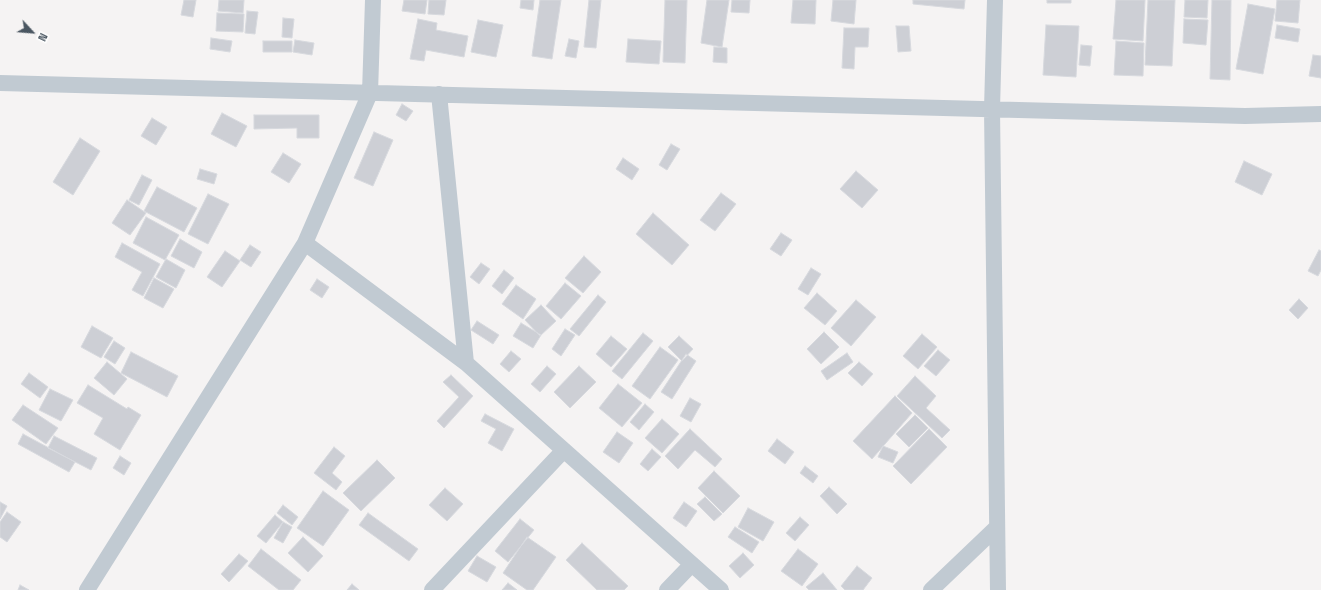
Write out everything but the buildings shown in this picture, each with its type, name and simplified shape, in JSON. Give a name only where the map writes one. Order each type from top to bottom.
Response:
[{"type":"street","points":[[87,590],[305,243],[370,93],[373,0]]},
{"type":"street","points":[[995,0],[992,109],[998,590]]},
{"type":"street","points":[[0,83],[1245,116],[1320,115]]},
{"type":"street","points":[[439,94],[466,363]]},
{"type":"street","points":[[305,243],[466,363],[722,590]]},
{"type":"street","points":[[432,590],[564,450]]},
{"type":"street","points":[[931,590],[997,527]]},
{"type":"street","points":[[667,590],[692,564]]}]
